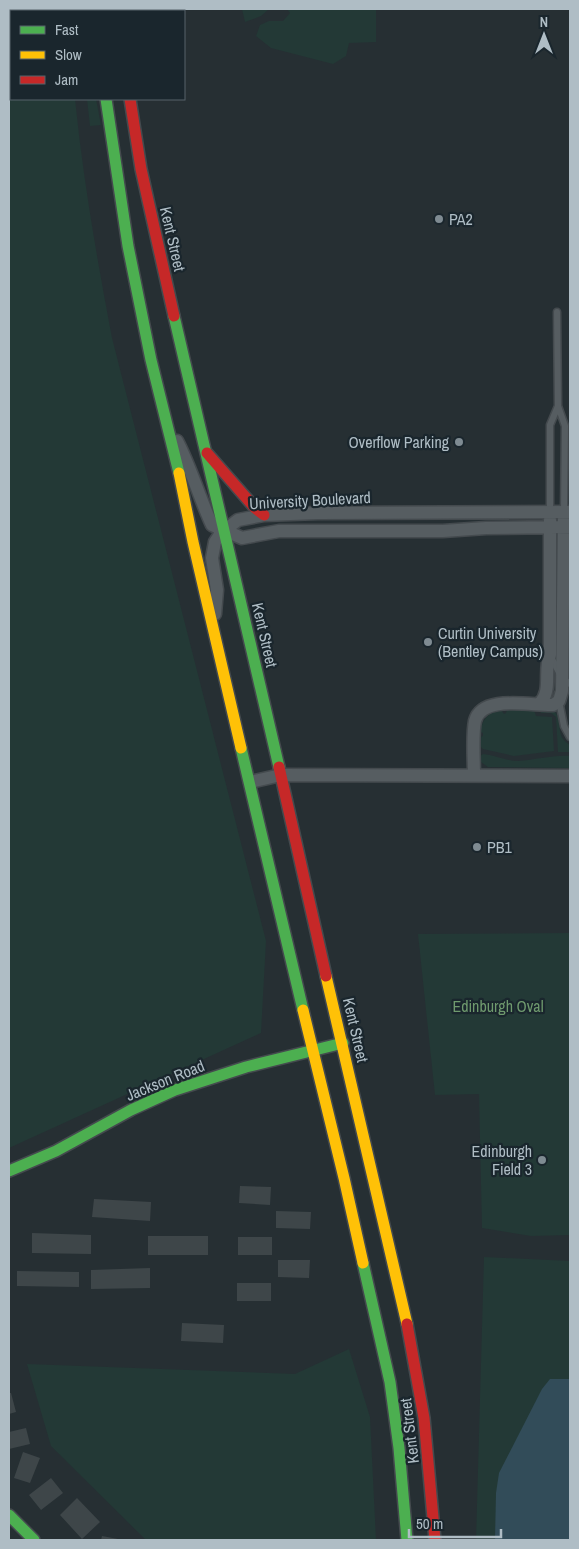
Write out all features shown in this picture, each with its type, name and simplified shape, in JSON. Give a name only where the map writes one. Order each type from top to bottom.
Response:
[{"type":"main road","name":"Kent Street","points":[[106,100],[128,246],[149,351],[344,1178],[355,1233],[373,1302],[390,1382],[399,1448],[407,1540]]},
{"type":"main road","name":"Kent Street","points":[[130,100],[141,169],[153,225],[405,1312],[418,1376],[427,1441],[435,1540]]},
{"type":"main road","points":[[206,452],[255,508],[264,515]]},
{"type":"main road","name":"Jackson Road","points":[[9,1171],[72,1143],[150,1101],[182,1088],[343,1042]]},
{"type":"main road","points":[[9,1515],[34,1540]]},
{"type":"street","name":"Kent Street","points":[[165,419],[188,461],[203,506],[212,525],[224,531],[215,542],[212,558],[217,590],[214,624]]},
{"type":"street","name":"University Boulevard","points":[[224,531],[238,520],[264,515],[328,512],[567,512]]},
{"type":"street","points":[[539,704],[544,700],[546,694],[547,662],[550,655],[550,512]]},
{"type":"street","points":[[474,775],[474,724],[480,712],[486,707],[494,705],[553,705],[559,701],[566,681],[567,512]]},
{"type":"street","name":"University Boulevard","points":[[224,531],[242,538],[279,531],[443,531],[486,528],[567,527]]},
{"type":"street","points":[[250,782],[281,775],[570,776]]},
{"type":"lane","points":[[557,312],[558,406],[565,426],[567,512]]},
{"type":"lane","points":[[550,512],[550,425],[558,406]]},
{"type":"lane","points":[[550,655],[566,681]]},
{"type":"lane","points":[[559,701],[564,726],[570,737]]},
{"type":"green space","points":[[9,9],[73,9],[10,10],[10,100],[75,100],[91,219],[112,338],[266,941],[261,1033],[9,1148]]},
{"type":"green space","points":[[242,9],[269,9],[261,16],[245,22]]},
{"type":"green space","points":[[287,9],[376,9],[376,42],[349,43],[346,56],[333,64],[271,48],[256,36],[260,25],[269,21],[283,21],[290,13]]},
{"type":"green space","points":[[87,100],[96,100],[101,125],[90,126]]},
{"type":"green space","points":[[501,710],[504,714],[507,710],[534,710],[536,716],[552,717],[554,751],[514,756],[483,749],[480,746],[480,737],[483,736],[483,733],[480,732],[482,724],[486,717]]},
{"type":"green space","points":[[541,710],[554,711],[557,715],[560,733],[570,745],[570,752],[558,752],[556,717],[551,713],[541,713]]},
{"type":"green space","points":[[483,754],[518,761],[570,756],[570,768],[488,767],[481,762],[480,756]]},
{"type":"green space","name":"Edinburgh Oval","points":[[570,933],[570,1235],[531,1236],[482,1228],[479,1094],[435,1095],[418,934]]},
{"type":"green space","points":[[484,1257],[570,1261],[570,1540],[476,1540]]},
{"type":"green space","points":[[349,1349],[370,1417],[376,1540],[146,1540],[51,1446],[27,1364],[295,1374]]},
{"type":"water","points":[[550,1379],[570,1379],[570,1540],[495,1540],[496,1493],[499,1473],[542,1389]]},
{"type":"building","points":[[240,1186],[271,1187],[270,1205],[239,1203]]},
{"type":"building","points":[[94,1199],[151,1202],[150,1221],[92,1217]]},
{"type":"building","points":[[276,1211],[311,1212],[310,1229],[276,1228]]},
{"type":"building","points":[[32,1233],[91,1235],[91,1254],[32,1253]]},
{"type":"building","points":[[148,1236],[208,1236],[208,1255],[148,1255]]},
{"type":"building","points":[[238,1237],[272,1237],[272,1255],[238,1255]]},
{"type":"building","points":[[278,1260],[310,1260],[309,1278],[278,1277]]},
{"type":"building","points":[[150,1268],[150,1288],[91,1289],[91,1270]]},
{"type":"building","points":[[17,1271],[79,1272],[79,1287],[17,1286]]},
{"type":"building","points":[[237,1283],[271,1283],[271,1301],[237,1301]]},
{"type":"building","points":[[182,1323],[224,1325],[223,1343],[181,1341]]},
{"type":"building","points":[[9,1393],[11,1393],[16,1412],[9,1414]]},
{"type":"building","points":[[26,1428],[30,1444],[9,1449],[9,1432]]},
{"type":"building","points":[[23,1452],[40,1458],[30,1483],[14,1478]]},
{"type":"building","points":[[51,1478],[63,1493],[41,1510],[29,1495]]},
{"type":"building","points":[[77,1498],[100,1522],[82,1539],[60,1515]]},
{"type":"building","points":[[102,1536],[118,1539],[118,1540],[101,1540]]},
{"type":"traffic: fast","points":[[106,100],[128,246],[151,360],[179,473]]},
{"type":"traffic: fast","points":[[174,316],[279,767]]},
{"type":"traffic: fast","points":[[241,748],[303,1010]]},
{"type":"traffic: fast","points":[[9,1171],[56,1151],[131,1110],[175,1090],[246,1067],[343,1043]]},
{"type":"traffic: fast","points":[[363,1263],[390,1382],[399,1448],[407,1540]]},
{"type":"traffic: fast","points":[[9,1515],[34,1540]]},
{"type":"traffic: slow","points":[[179,473],[193,542],[241,748]]},
{"type":"traffic: slow","points":[[326,976],[407,1324]]},
{"type":"traffic: slow","points":[[303,1010],[363,1263]]},
{"type":"traffic: jam","points":[[130,100],[141,169],[174,316]]},
{"type":"traffic: jam","points":[[207,453],[255,508],[264,515]]},
{"type":"traffic: jam","points":[[279,767],[326,976]]},
{"type":"traffic: jam","points":[[407,1324],[424,1418],[435,1540]]},
{"type":"place","name":"PA2","points":[[439,219]]},
{"type":"place","name":"Overflow Parking","points":[[459,442]]},
{"type":"place","name":"Curtin University (Bentley Campus)","points":[[428,642]]},
{"type":"place","name":"PB1","points":[[477,847]]},
{"type":"place","name":"Edinburgh Field 3","points":[[542,1160]]}]
